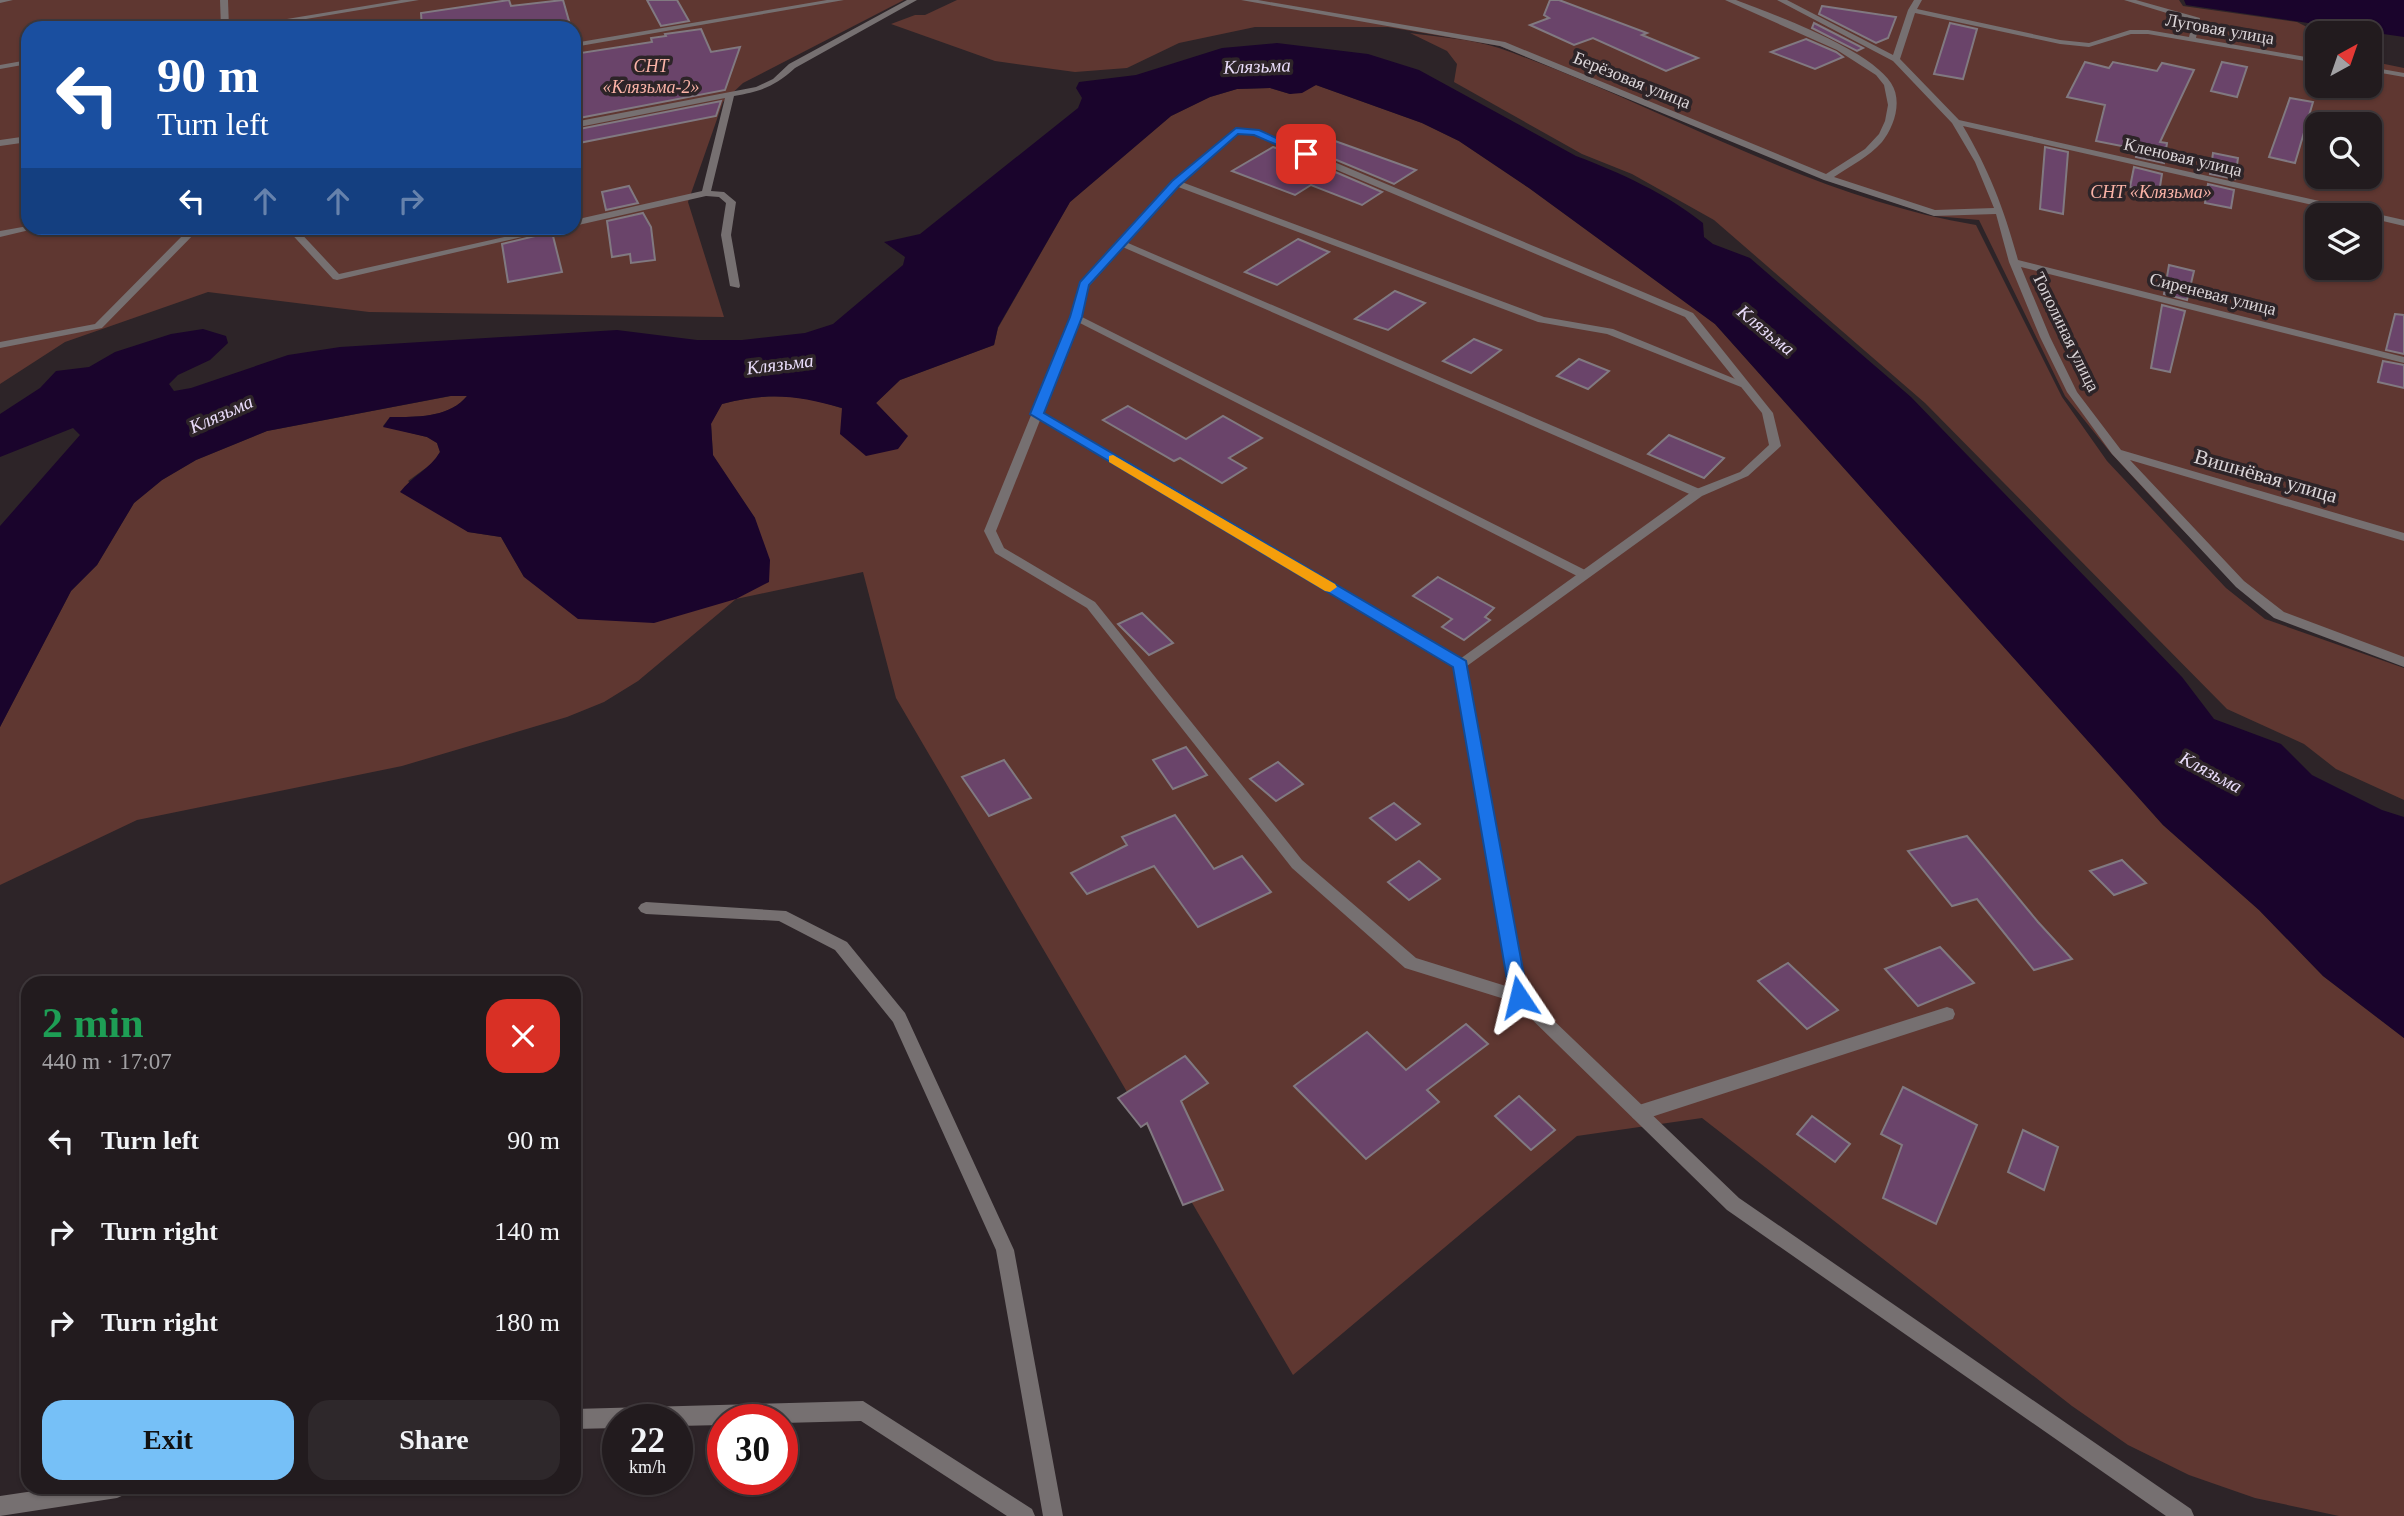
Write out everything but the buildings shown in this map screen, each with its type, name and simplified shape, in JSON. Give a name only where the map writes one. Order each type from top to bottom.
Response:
[{"type":"street","points":[[0,1],[9,0]]},
{"type":"street","points":[[223,0],[224,21]]},
{"type":"street","points":[[282,21],[415,0]]},
{"type":"street","points":[[581,44],[841,0]]},
{"type":"street","points":[[581,124],[758,89],[776,81],[792,66],[913,0]]},
{"type":"street","name":"Берёзовая улица","points":[[1245,0],[1502,44],[1827,178],[1934,213],[2000,211]]},
{"type":"street","points":[[1281,7],[1292,0]]},
{"type":"street","points":[[1728,0],[1791,24],[1866,64],[1888,83],[1892,99],[1890,121],[1879,140],[1827,178]]},
{"type":"street","name":"Тополиная улица","points":[[1781,0],[1896,60],[1956,122],[1979,162],[2000,211],[2014,262],[2045,337],[2072,392],[2116,452],[2240,583],[2279,615],[2404,662]]},
{"type":"street","points":[[1896,60],[1912,10],[1918,0]]},
{"type":"street","points":[[2128,0],[2197,20],[2192,40]]},
{"type":"street","name":"Луговая улица","points":[[1912,10],[2060,42],[2089,45],[2137,31],[2305,59]]},
{"type":"street","points":[[1791,24],[1815,18]]},
{"type":"street","points":[[1830,45],[1855,38]]},
{"type":"street","points":[[0,67],[21,63]]},
{"type":"street","points":[[2382,71],[2404,75]]},
{"type":"street","points":[[706,193],[730,95]]},
{"type":"street","name":"Кленовая улица","points":[[1956,122],[2404,223]]},
{"type":"street","points":[[1460,664],[1698,493],[1744,474],[1775,446],[1767,413],[1689,315],[1255,132],[1236,131],[1176,183],[1084,285],[1076,317],[990,531],[999,550],[1091,605],[1297,864],[1411,963],[1519,997],[1733,1204],[2184,1516]]},
{"type":"street","points":[[0,144],[21,140]]},
{"type":"street","points":[[1176,183],[1542,320],[1609,331],[1745,386]]},
{"type":"street","points":[[581,221],[706,193],[721,194],[731,202],[726,235],[735,286]]},
{"type":"street","points":[[0,234],[21,230]]},
{"type":"street","points":[[0,345],[98,326],[188,235]]},
{"type":"street","points":[[298,235],[337,276],[523,235]]},
{"type":"street","points":[[1121,243],[1698,493]]},
{"type":"street","name":"Сиреневая улица","points":[[2014,262],[2404,360]]},
{"type":"street","points":[[1076,317],[1585,575]]},
{"type":"street","points":[[1037,414],[1460,664],[1519,997]]},
{"type":"street","name":"Вишнёвая улица","points":[[2116,452],[2404,537]]},
{"type":"street","points":[[646,908],[781,915],[841,946],[899,1018],[1005,1250],[1053,1516]]},
{"type":"street","points":[[1639,1113],[1947,1014]]},
{"type":"street","points":[[581,1419],[863,1411],[1025,1516]]},
{"type":"street","points":[[0,1506],[78,1494]]},
{"type":"green space","name":"СНТ «Клязьма-2»","points":[[0,0],[904,0],[743,83],[723,102],[688,202],[724,317],[369,312],[208,292],[65,342],[0,384]]},
{"type":"green space","name":"СНТ «Клязьма»","points":[[957,0],[2179,0],[2183,6],[2297,22],[2305,26],[2305,98],[2382,98],[2382,63],[2404,68],[2404,665],[2281,620],[2235,582],[2170,517],[2110,452],[2065,396],[1979,220],[1935,216],[1826,180],[1500,46],[1388,27],[1255,27],[1179,43],[1127,68],[1075,72],[995,61],[891,24],[915,15],[925,15]]},
{"type":"green space","points":[[1410,33],[1466,40],[1499,48],[1617,95],[1793,171],[1914,212],[1976,225],[2062,397],[2107,461],[2226,588],[2265,619],[2404,668],[2404,800],[2336,769],[2304,744],[2227,709],[1925,403],[1714,220],[1632,174],[1582,154],[1454,82],[1457,64],[1447,51]]},
{"type":"green space","points":[[1316,85],[1422,123],[1459,141],[1529,188],[1715,324],[2163,825],[2259,910],[2323,976],[2404,1038],[2404,1516],[2339,1516],[2255,1498],[2189,1475],[2128,1445],[2072,1406],[1702,1118],[1577,1136],[1293,1375],[896,698],[863,572],[736,599],[638,681],[604,702],[567,717],[402,766],[137,820],[0,885],[0,727],[71,591],[97,565],[134,503],[162,480],[196,460],[267,431],[451,396],[467,396],[451,409],[432,415],[390,417],[383,426],[427,437],[437,443],[440,452],[434,462],[408,481],[468,532],[501,537],[524,577],[755,518],[713,456],[711,423],[722,404],[749,398],[796,397],[839,407],[907,436],[876,403],[900,380],[994,345],[998,328],[1070,202],[1171,116],[1210,97],[1237,89],[1270,88],[1290,94]]},
{"type":"water","points":[[2184,0],[2404,0],[2404,37],[2382,34],[2382,21],[2305,22],[2186,5]]},
{"type":"water","name":"Клязьма","points":[[1277,43],[1368,54],[1419,70],[1576,156],[1642,185],[1689,212],[1703,223],[1704,237],[1713,244],[1750,258],[1911,397],[2182,677],[2214,719],[2281,744],[2312,775],[2382,810],[2404,817],[2404,1038],[2323,976],[2259,910],[2163,825],[1715,324],[1529,188],[1459,141],[1422,123],[1316,85],[1302,93],[1290,94],[1270,88],[1237,89],[1210,97],[1171,116],[1070,202],[998,327],[994,345],[900,380],[876,403],[908,436],[898,449],[866,456],[840,434],[842,408],[782,397],[753,398],[722,404],[711,424],[713,455],[755,518],[770,560],[769,582],[736,599],[654,623],[578,619],[524,577],[501,537],[468,532],[400,492],[440,452],[437,443],[427,437],[383,427],[390,417],[432,415],[451,409],[467,396],[450,396],[267,431],[196,460],[162,480],[134,503],[97,565],[71,591],[0,727],[0,526],[80,435],[73,428],[0,457],[0,414],[40,388],[56,371],[89,367],[115,352],[171,334],[203,329],[226,336],[228,343],[210,360],[178,375],[169,384],[174,391],[191,388],[288,355],[340,347],[617,330],[697,340],[742,340],[805,333],[833,324],[903,265],[905,257],[884,242],[920,234],[1078,108],[1082,98],[1076,88],[1079,82],[1136,75],[1222,48]]},
{"type":"slow traffic","points":[[1113,459],[1330,587]]},
{"type":"route","points":[[1306,154],[1255,132],[1236,131],[1176,183],[1084,285],[1076,317],[1037,414],[1460,664],[1519,997]]}]
